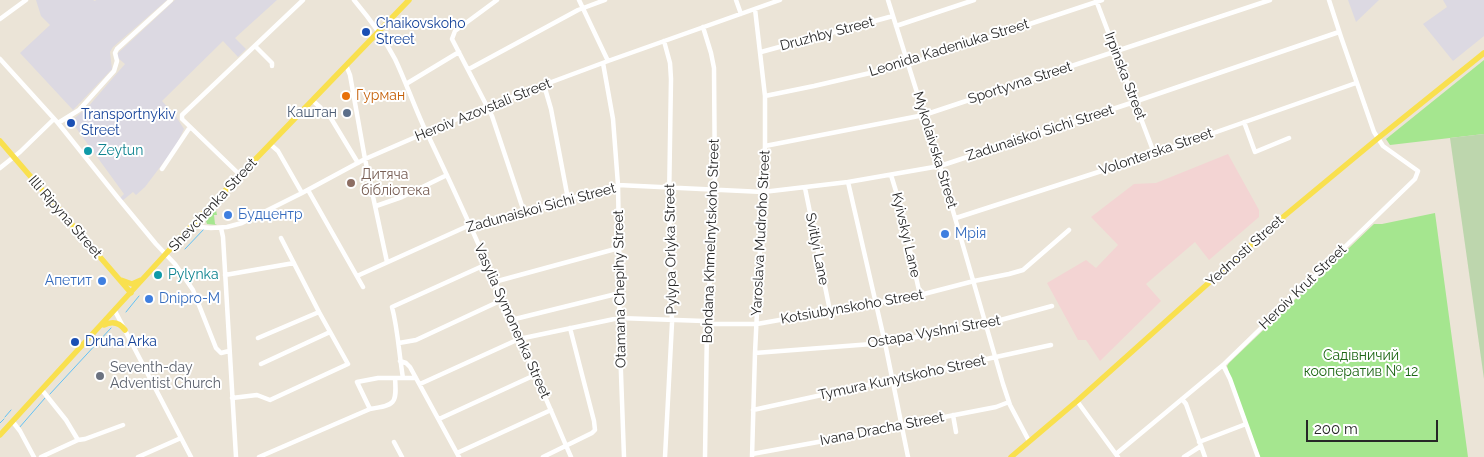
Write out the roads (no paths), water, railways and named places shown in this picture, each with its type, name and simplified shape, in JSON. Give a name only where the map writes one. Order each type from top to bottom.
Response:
[{"type":"main road","name":"Shevchenka Street","points":[[0,435],[100,328],[194,223],[409,0]]},
{"type":"main road","name":"Yednosti Street","points":[[1011,457],[1077,401],[1271,227],[1484,53]]},
{"type":"main road","name":"Illi Ripyna Street","points":[[0,141],[131,294]]},
{"type":"main road","points":[[116,276],[124,282],[132,284],[146,276]]},
{"type":"main road","points":[[100,328],[107,323],[114,322],[121,325],[125,330]]},
{"type":"street","points":[[0,19],[26,0]]},
{"type":"street","points":[[58,123],[79,110],[114,71],[117,49],[171,0]]},
{"type":"street","points":[[240,175],[190,127],[182,118],[182,115],[303,0]]},
{"type":"street","name":"Vasylia Symonenka Street","points":[[354,0],[373,22],[395,59],[571,457]]},
{"type":"street","points":[[497,0],[458,29],[452,38],[492,116],[524,212]]},
{"type":"street","points":[[579,0],[608,61]]},
{"type":"street","points":[[468,69],[583,8],[605,0]]},
{"type":"street","points":[[736,0],[741,14]]},
{"type":"street","name":"Heroiv Azovstali Street","points":[[194,223],[200,227],[221,228],[242,223],[365,159],[487,106],[780,0]]},
{"type":"street","name":"Mykolaivska Street","points":[[888,0],[956,218],[1009,402],[1029,442]]},
{"type":"street","name":"Druzhby Street","points":[[896,26],[974,0]]},
{"type":"street","name":"Sportyvna Street","points":[[765,146],[924,115],[1270,0]]},
{"type":"street","points":[[1329,0],[1356,83],[1377,139]]},
{"type":"street","name":"Irpinska Street","points":[[1098,1],[1154,152]]},
{"type":"street","name":"Leonida Kadeniuka Street","points":[[765,96],[909,64],[1098,1]]},
{"type":"street","name":"Yaroslava Mudroho Street","points":[[752,455],[765,146],[765,96],[755,9]]},
{"type":"street","name":"Druzhby Street","points":[[761,52],[893,16]]},
{"type":"street","name":"Bohdana Khmelnytskoho Street","points":[[703,27],[714,68],[715,191],[708,322],[705,457]]},
{"type":"street","name":"Zadunaiskoi Sichi Street","points":[[357,276],[470,226],[618,185],[763,192],[848,182],[940,166],[1339,32]]},
{"type":"street","name":"Pylypa Orlyka Street","points":[[664,41],[670,63],[671,79],[672,320],[666,457]]},
{"type":"street","points":[[255,46],[272,63],[272,66]]},
{"type":"street","points":[[406,84],[459,52]]},
{"type":"street","points":[[0,59],[58,123],[118,198],[175,264],[192,290],[216,348],[221,353],[229,351]]},
{"type":"street","name":"Otamana Chepihy Street","points":[[603,63],[613,118],[618,185],[619,318],[624,457]]},
{"type":"street","points":[[346,65],[350,75],[365,159],[387,262]]},
{"type":"street","name":"Volonterska Street","points":[[956,218],[1060,185],[1356,83]]},
{"type":"street","points":[[544,85],[551,109],[568,199]]},
{"type":"street","points":[[312,100],[321,108]]},
{"type":"street","points":[[329,115],[358,163]]},
{"type":"street","points":[[0,168],[54,119]]},
{"type":"street","points":[[1244,122],[1255,152],[1289,138]]},
{"type":"street","points":[[162,169],[190,127]]},
{"type":"street","name":"Heroiv Krut Street","points":[[1117,456],[1223,364],[1415,179],[1418,171],[1383,146],[1377,139]]},
{"type":"street","points":[[270,144],[278,151],[302,193]]},
{"type":"street","points":[[376,206],[447,175]]},
{"type":"street","name":"Kyivskyi Lane","points":[[891,175],[899,201],[920,295]]},
{"type":"street","points":[[848,182],[885,343],[908,457]]},
{"type":"street","name":"Svitlyi Lane","points":[[805,188],[830,311]]},
{"type":"street","points":[[308,190],[363,287]]},
{"type":"street","points":[[221,228],[236,457]]},
{"type":"street","name":"Kotsiubynskoho Street","points":[[420,384],[520,338],[619,318],[708,322],[711,324],[757,324],[920,295],[1023,270],[1069,230]]},
{"type":"street","points":[[232,398],[258,395],[270,400],[348,365],[281,238]]},
{"type":"street","points":[[494,282],[619,248]]},
{"type":"street","points":[[225,274],[294,263]]},
{"type":"street","points":[[404,378],[392,306],[487,264]]},
{"type":"street","points":[[511,320],[620,293]]},
{"type":"street","points":[[399,343],[416,340],[502,300]]},
{"type":"street","name":"Ostapa Vyshni Street","points":[[755,353],[885,343],[986,324],[1052,306]]},
{"type":"street","points":[[115,311],[191,457]]},
{"type":"street","points":[[258,338],[319,312]]},
{"type":"street","points":[[543,457],[595,430],[570,328]]},
{"type":"street","points":[[261,364],[330,332]]},
{"type":"street","name":"Tymura Kunytskoho Street","points":[[753,410],[1051,345]]},
{"type":"street","points":[[400,361],[406,363],[420,384],[458,455],[551,410]]},
{"type":"street","points":[[1223,364],[1258,457]]},
{"type":"street","points":[[439,419],[535,375]]},
{"type":"street","points":[[370,408],[357,382],[378,378],[416,378]]},
{"type":"street","points":[[259,457],[370,408],[386,406],[394,401],[396,396],[395,378]]},
{"type":"street","points":[[42,390],[66,420],[78,440]]},
{"type":"street","points":[[1182,399],[1186,404],[1205,457]]},
{"type":"street","points":[[1077,401],[1117,456]]},
{"type":"street","name":"Ivana Dracha Street","points":[[752,455],[895,428],[996,407],[1009,402]]},
{"type":"street","name":"Ivana Dracha Street","points":[[953,415],[956,432]]},
{"type":"street","points":[[12,422],[20,431],[34,457]]},
{"type":"street","points":[[1184,457],[1200,444],[1246,424]]},
{"type":"street","points":[[41,457],[78,440],[123,425]]},
{"type":"street","points":[[138,457],[181,438]]},
{"type":"street","points":[[394,442],[402,457]]},
{"type":"waterway","points":[[185,249],[205,228]]},
{"type":"waterway","points":[[126,312],[139,296]]},
{"type":"waterway","points":[[50,394],[111,328]]},
{"type":"waterway","points":[[19,428],[45,398]]},
{"type":"waterway","points":[[5,417],[11,410]]},
{"type":"waterway","points":[[0,423],[4,419]]},
{"type":"tunnel","points":[[321,108],[329,115]]},
{"type":"place","name":"Chaikovskoho Street","points":[[366,32]]},
{"type":"place","name":"Гурман","points":[[346,96]]},
{"type":"place","name":"Каштан","points":[[347,113]]},
{"type":"place","name":"Transportnykiv Street","points":[[71,123]]},
{"type":"place","name":"Zeytun","points":[[88,151]]},
{"type":"place","name":"Дитяча бібліотека","points":[[351,183]]},
{"type":"place","name":"Будцентр","points":[[228,215]]},
{"type":"place","name":"Мрія","points":[[945,234]]},
{"type":"place","name":"Pylynka","points":[[158,275]]},
{"type":"place","name":"Апетит","points":[[102,281]]},
{"type":"place","name":"Dnipro-M","points":[[149,299]]},
{"type":"place","name":"Druha Arka","points":[[75,342]]},
{"type":"place","name":"Seventh-day Adventist Church","points":[[100,376]]},
{"type":"park label","name":"Садівничий кооператив № 12","points":[[1361,364]]}]
